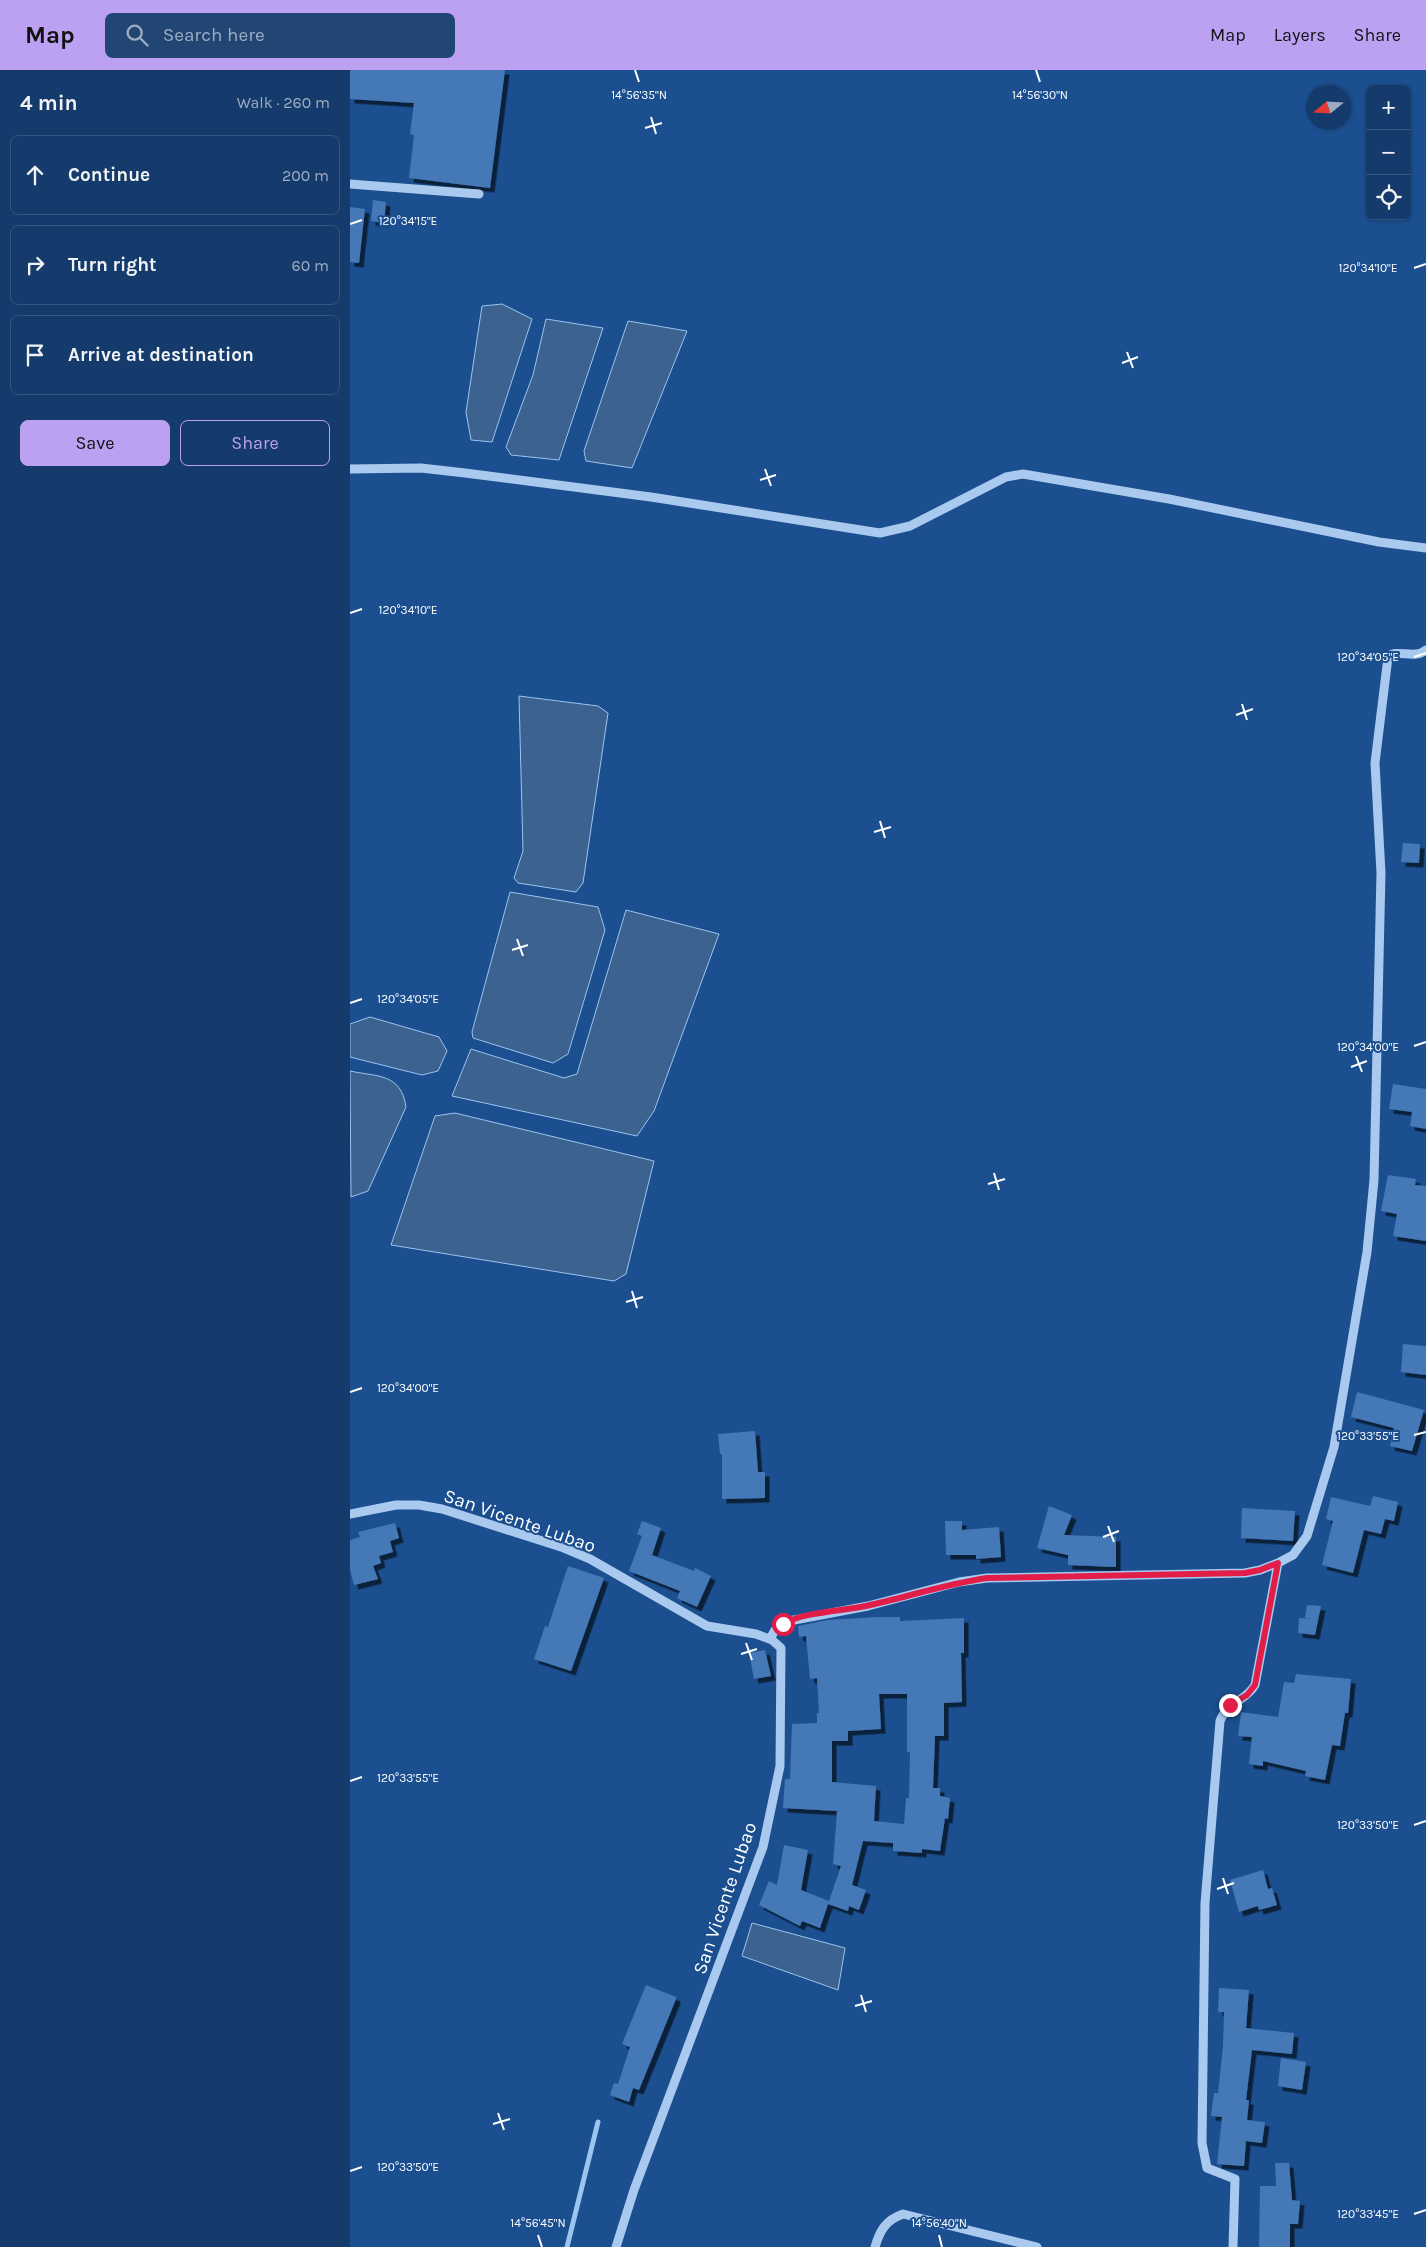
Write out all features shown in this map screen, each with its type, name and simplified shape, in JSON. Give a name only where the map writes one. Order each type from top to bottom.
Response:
[{"type":"street","points":[[350,184],[479,194]]},
{"type":"street","points":[[350,469],[421,468],[465,472],[652,497],[880,533],[910,526],[1006,477],[1023,474],[1169,499],[1379,542],[1426,548]]},
{"type":"street","points":[[770,1639],[775,1630],[789,1621],[868,1606],[958,1582],[987,1578],[1245,1573],[1260,1570],[1293,1555],[1307,1536],[1334,1447],[1367,1252],[1374,1180],[1381,873],[1375,763],[1388,657],[1394,654],[1418,656],[1426,650]]},
{"type":"street","name":"San Vicente Lubao","points":[[350,1514],[396,1505],[419,1505],[442,1509],[564,1548],[590,1559],[707,1626],[749,1633],[778,1643],[782,1655],[780,1766],[763,1847],[634,2190],[616,2247]]},
{"type":"street","points":[[1233,2247],[1236,2179],[1206,2168],[1202,2143],[1205,1903],[1220,1721],[1224,1710],[1247,1695],[1255,1685],[1278,1563]]},
{"type":"street","points":[[875,2247],[879,2231],[891,2218],[903,2214],[1037,2247]]},
{"type":"water","points":[[502,304],[532,319],[492,442],[471,440],[466,412],[482,306]]},
{"type":"water","points":[[546,319],[603,328],[559,460],[511,455],[506,447],[533,375]]},
{"type":"water","points":[[628,321],[687,331],[632,468],[586,461],[584,451]]},
{"type":"water","points":[[519,696],[598,706],[608,713],[583,883],[576,892],[518,883],[514,878],[523,851]]},
{"type":"water","points":[[510,892],[598,907],[605,930],[568,1054],[553,1063],[473,1038],[472,1032]]},
{"type":"water","points":[[626,910],[719,934],[654,1111],[637,1136],[452,1096],[471,1049],[564,1078],[577,1074]]},
{"type":"water","points":[[370,1017],[439,1037],[447,1051],[438,1071],[422,1075],[350,1057],[350,1024]]},
{"type":"water","points":[[350,1071],[379,1076],[393,1082],[399,1088],[406,1107],[368,1191],[351,1197]]},
{"type":"water","points":[[455,1113],[654,1161],[626,1274],[614,1281],[391,1245],[435,1116]]},
{"type":"water","points":[[752,1923],[845,1948],[838,1990],[742,1956]]},
{"type":"building","points":[[350,70],[505,70],[490,188],[409,178],[414,135],[410,134],[414,103],[350,99]]},
{"type":"building","points":[[373,200],[386,202],[384,223],[371,221]]},
{"type":"building","points":[[350,207],[365,209],[359,263],[350,262]]},
{"type":"building","points":[[1403,843],[1420,844],[1419,863],[1401,862]]},
{"type":"building","points":[[1393,1084],[1426,1089],[1426,1129],[1410,1126],[1412,1112],[1389,1109]]},
{"type":"building","points":[[1388,1175],[1416,1179],[1415,1185],[1426,1186],[1426,1241],[1393,1236],[1397,1214],[1381,1211]]},
{"type":"building","points":[[1403,1344],[1426,1346],[1426,1375],[1401,1372]]},
{"type":"building","points":[[1357,1392],[1424,1410],[1412,1451],[1390,1446],[1394,1428],[1351,1417]]},
{"type":"building","points":[[755,1431],[758,1472],[765,1472],[765,1498],[722,1499],[722,1454],[720,1454],[718,1434]]},
{"type":"building","points":[[1373,1496],[1398,1502],[1394,1521],[1385,1519],[1381,1534],[1364,1530],[1353,1573],[1322,1565],[1333,1521],[1326,1519],[1331,1497],[1370,1506]]},
{"type":"building","points":[[1049,1506],[1072,1515],[1064,1535],[1116,1537],[1116,1567],[1068,1565],[1068,1555],[1037,1548]]},
{"type":"building","points":[[1242,1508],[1295,1511],[1293,1541],[1241,1538]]},
{"type":"building","points":[[642,1521],[661,1528],[652,1555],[694,1571],[695,1568],[711,1576],[697,1607],[677,1598],[680,1591],[629,1571],[642,1536],[637,1534]]},
{"type":"building","points":[[945,1521],[962,1521],[962,1530],[999,1527],[1001,1557],[976,1559],[976,1555],[946,1555]]},
{"type":"building","points":[[395,1523],[399,1538],[390,1541],[393,1552],[379,1556],[381,1563],[373,1566],[378,1579],[354,1585],[350,1570],[350,1540],[360,1537],[358,1532]]},
{"type":"building","points":[[568,1566],[604,1578],[571,1671],[534,1659],[545,1626],[548,1627]]},
{"type":"building","points":[[1307,1605],[1321,1606],[1315,1635],[1298,1633],[1299,1618],[1315,1619],[1305,1618]]},
{"type":"building","points":[[877,1617],[900,1617],[900,1621],[964,1618],[964,1653],[961,1653],[962,1702],[944,1703],[944,1736],[935,1736],[933,1788],[940,1788],[940,1796],[950,1798],[948,1819],[945,1818],[940,1851],[922,1849],[922,1853],[893,1851],[893,1843],[863,1841],[852,1885],[866,1890],[859,1910],[849,1906],[848,1911],[828,1904],[820,1928],[802,1921],[800,1926],[759,1905],[769,1881],[777,1885],[784,1845],[808,1850],[801,1890],[829,1901],[841,1866],[833,1864],[837,1811],[783,1808],[785,1779],[790,1779],[792,1724],[817,1723],[817,1713],[819,1713],[817,1678],[810,1679],[806,1636],[799,1637],[798,1626],[828,1620]],"holes":[[[879,1694],[907,1694],[907,1752],[910,1752],[909,1798],[906,1798],[904,1824],[874,1821],[876,1786],[832,1782],[832,1741],[848,1741],[848,1731],[881,1729]]]},
{"type":"building","points":[[765,1650],[771,1676],[754,1679],[749,1653]]},
{"type":"building","points":[[1296,1674],[1351,1679],[1348,1713],[1345,1713],[1340,1746],[1332,1745],[1325,1780],[1305,1776],[1306,1771],[1263,1761],[1263,1766],[1249,1764],[1252,1737],[1238,1736],[1241,1712],[1278,1717],[1284,1682],[1294,1683]]},
{"type":"building","points":[[1263,1870],[1268,1889],[1272,1888],[1277,1905],[1259,1910],[1258,1906],[1239,1912],[1230,1880]]},
{"type":"building","points":[[646,1985],[676,1997],[676,1999],[639,2090],[633,2088],[629,2102],[610,2095],[614,2083],[618,2084],[630,2047],[622,2044]]},
{"type":"building","points":[[1219,1988],[1249,1990],[1246,2028],[1294,2033],[1292,2054],[1252,2050],[1246,2100],[1249,2100],[1247,2120],[1265,2122],[1262,2143],[1246,2141],[1244,2166],[1217,2164],[1222,2117],[1211,2116],[1214,2093],[1218,2093],[1223,2046],[1224,2012],[1218,2012]]},
{"type":"building","points":[[1281,2058],[1306,2062],[1302,2090],[1278,2086]]},
{"type":"building","points":[[1275,2163],[1289,2163],[1292,2200],[1300,2201],[1298,2224],[1290,2224],[1290,2247],[1259,2247],[1260,2186],[1276,2186]]},
{"type":"waterway","points":[[567,2247],[598,2122]]},
{"type":"route","points":[[783,1624],[796,1619],[868,1606],[958,1582],[987,1578],[1245,1573],[1278,1563],[1255,1685],[1252,1691],[1230,1705]]}]
